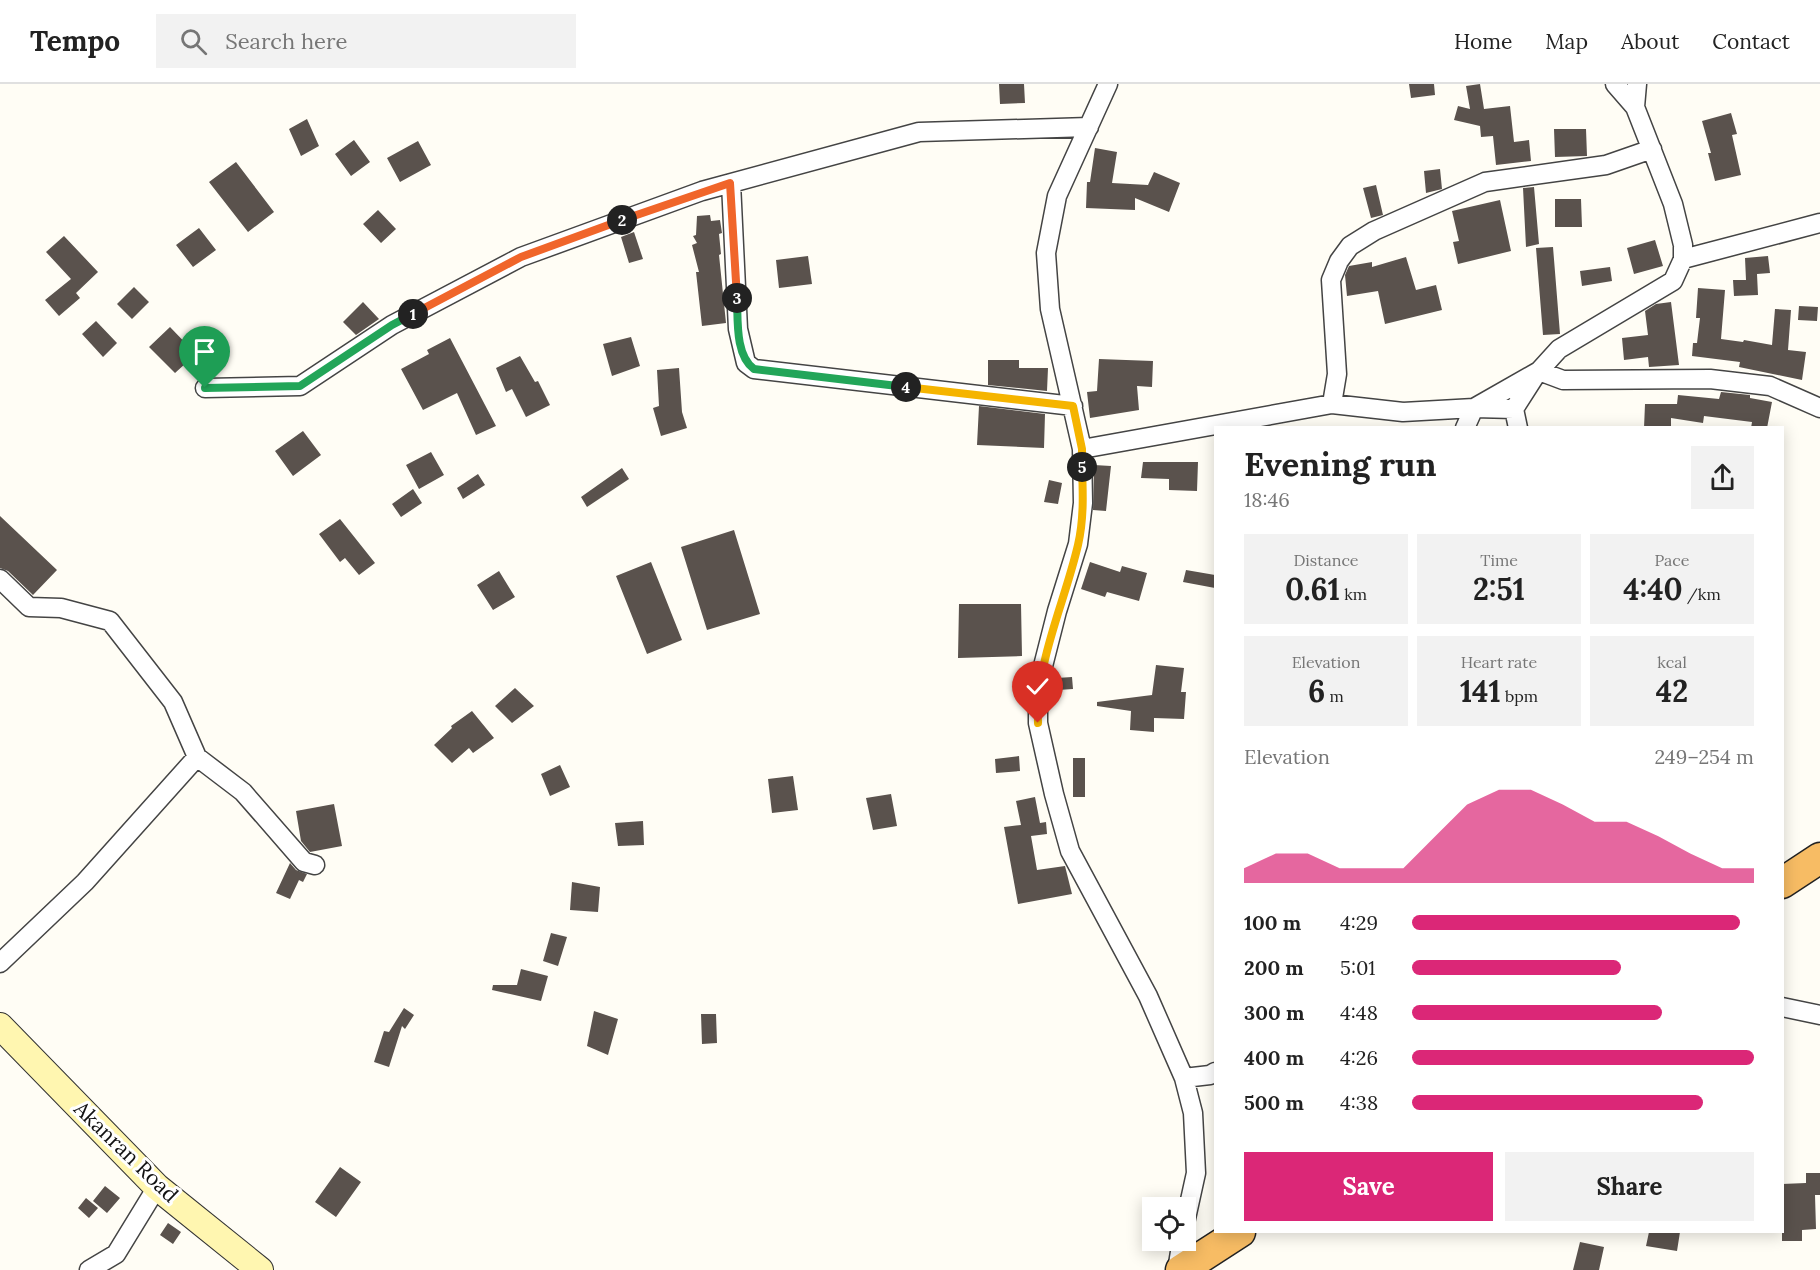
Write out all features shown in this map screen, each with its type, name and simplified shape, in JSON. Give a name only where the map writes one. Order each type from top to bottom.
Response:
[{"type":"highway","points":[[1784,882],[1820,858]]},
{"type":"highway","points":[[1179,1270],[1238,1233]]},
{"type":"main road","name":"Akanran Road","points":[[0,1026],[157,1187],[260,1270]]},
{"type":"street","points":[[1108,84],[1057,196],[1046,254],[1050,309],[1082,449],[1083,503],[1078,544],[1057,611],[1041,674],[1038,723],[1070,851],[1148,996],[1184,1078],[1192,1113],[1196,1173],[1191,1197]]},
{"type":"street","points":[[1082,449],[1332,404],[1403,412],[1474,408],[1516,418],[1539,371],[1559,349],[1672,281],[1683,259],[1683,245],[1673,204],[1652,149],[1635,107],[1615,84]]},
{"type":"street","points":[[1635,107],[1637,84]]},
{"type":"street","points":[[205,388],[300,386],[392,325],[521,257],[702,191],[919,132],[1089,127]]},
{"type":"street","points":[[1332,404],[1337,374],[1331,280],[1339,261],[1350,246],[1374,231],[1485,182],[1606,165],[1652,149]]},
{"type":"street","points":[[730,183],[738,329],[746,363],[754,369],[1073,406]]},
{"type":"street","points":[[1683,259],[1820,223]]},
{"type":"street","points":[[1539,371],[1563,381],[1710,379],[1770,386],[1820,408]]},
{"type":"street","points":[[1466,426],[1474,408],[1539,371]]},
{"type":"street","points":[[0,579],[29,607],[61,608],[110,621],[173,702],[197,757],[243,792],[304,862],[315,865]]},
{"type":"street","points":[[0,963],[85,882],[197,757]]},
{"type":"street","points":[[1784,1007],[1820,1015]]},
{"type":"street","points":[[1184,1078],[1214,1073]]},
{"type":"street","points":[[89,1270],[116,1254],[157,1187]]},
{"type":"street","points":[[1179,1270],[1181,1251]]},
{"type":"building","points":[[999,84],[1024,84],[1025,103],[1000,104]]},
{"type":"building","points":[[1409,84],[1434,84],[1435,95],[1411,98]]},
{"type":"building","points":[[1480,84],[1484,109],[1510,106],[1514,142],[1529,140],[1531,161],[1496,165],[1493,136],[1481,137],[1480,126],[1454,120],[1458,106],[1470,109],[1466,86]]},
{"type":"building","points":[[1731,113],[1737,134],[1732,135],[1741,175],[1715,181],[1708,153],[1711,153],[1702,121]]},
{"type":"building","points":[[307,119],[319,146],[301,156],[289,129]]},
{"type":"building","points":[[1554,129],[1586,129],[1587,156],[1555,157]]},
{"type":"building","points":[[354,140],[370,162],[351,176],[335,154]]},
{"type":"building","points":[[418,141],[431,165],[400,182],[387,158]]},
{"type":"building","points":[[1095,148],[1117,152],[1112,183],[1148,185],[1154,172],[1180,183],[1169,212],[1135,198],[1135,210],[1086,208],[1087,182],[1090,182]]},
{"type":"building","points":[[236,162],[274,212],[248,232],[209,182]]},
{"type":"building","points":[[1440,169],[1442,189],[1426,193],[1424,171]]},
{"type":"building","points":[[1376,185],[1383,215],[1371,218],[1363,188]]},
{"type":"building","points":[[1534,187],[1539,244],[1526,247],[1523,188]]},
{"type":"building","points":[[1555,199],[1581,199],[1582,227],[1555,227]]},
{"type":"building","points":[[1500,200],[1511,251],[1458,264],[1453,242],[1459,241],[1452,211]]},
{"type":"building","points":[[378,210],[396,229],[381,243],[363,224]]},
{"type":"building","points":[[710,215],[711,221],[720,220],[722,233],[719,234],[721,254],[719,255],[726,323],[702,326],[696,272],[699,272],[692,245],[697,243],[693,236],[696,235],[697,216]]},
{"type":"building","points":[[199,228],[216,250],[193,267],[176,245]]},
{"type":"building","points":[[634,232],[643,259],[629,263],[621,237]]},
{"type":"building","points":[[64,236],[98,272],[76,293],[80,298],[59,316],[45,300],[71,279],[46,252]]},
{"type":"building","points":[[1655,240],[1663,266],[1634,274],[1627,248]]},
{"type":"building","points":[[1553,247],[1560,334],[1543,335],[1536,248]]},
{"type":"building","points":[[808,256],[812,284],[779,288],[776,260]]},
{"type":"building","points":[[1768,256],[1770,273],[1757,274],[1758,295],[1734,296],[1733,280],[1746,280],[1745,258]]},
{"type":"building","points":[[1406,257],[1416,290],[1436,285],[1442,310],[1385,324],[1378,291],[1347,296],[1345,275],[1349,266],[1372,262],[1372,267]]},
{"type":"building","points":[[1610,267],[1612,281],[1582,286],[1580,271]]},
{"type":"building","points":[[134,287],[149,302],[132,319],[117,304]]},
{"type":"building","points":[[1698,288],[1725,290],[1721,339],[1772,345],[1775,309],[1791,310],[1788,350],[1806,352],[1802,380],[1739,367],[1740,362],[1692,356],[1693,343],[1697,343],[1700,318],[1696,318]]},
{"type":"building","points":[[363,302],[379,319],[356,335],[343,322]]},
{"type":"building","points":[[1671,302],[1679,365],[1649,367],[1648,357],[1624,360],[1622,338],[1648,335],[1645,311],[1656,304]]},
{"type":"building","points":[[1799,306],[1818,307],[1817,321],[1798,320]]},
{"type":"building","points":[[96,321],[117,343],[103,357],[82,334]]},
{"type":"building","points":[[170,327],[196,354],[175,373],[149,347]]},
{"type":"building","points":[[631,337],[640,366],[612,376],[603,344]]},
{"type":"building","points":[[450,338],[496,426],[476,435],[457,393],[423,410],[401,369],[429,354],[427,350]]},
{"type":"building","points":[[520,356],[535,382],[538,381],[550,405],[526,417],[512,389],[506,392],[496,368]]},
{"type":"building","points":[[1099,359],[1153,361],[1152,387],[1137,386],[1139,410],[1090,418],[1087,392],[1097,391]]},
{"type":"building","points":[[988,360],[1019,360],[1019,368],[1048,368],[1047,391],[988,385]]},
{"type":"building","points":[[679,368],[682,412],[687,428],[661,436],[653,408],[659,406],[657,370]]},
{"type":"building","points":[[1721,392],[1750,395],[1750,398],[1772,402],[1767,426],[1751,426],[1752,422],[1704,416],[1703,423],[1671,418],[1671,426],[1644,426],[1645,404],[1677,404],[1678,395],[1719,399]]},
{"type":"building","points":[[979,406],[1045,414],[1044,448],[977,445]]},
{"type":"building","points":[[303,431],[321,455],[293,476],[275,451]]},
{"type":"building","points":[[431,452],[444,475],[419,489],[406,465]]},
{"type":"building","points":[[1143,462],[1198,462],[1197,491],[1169,490],[1169,479],[1141,478]]},
{"type":"building","points":[[1094,465],[1111,466],[1106,511],[1093,510]]},
{"type":"building","points":[[622,468],[629,479],[587,507],[581,497]]},
{"type":"building","points":[[478,474],[485,485],[463,499],[457,488]]},
{"type":"building","points":[[1049,480],[1062,483],[1058,504],[1044,502]]},
{"type":"building","points":[[413,489],[422,503],[401,517],[392,504]]},
{"type":"building","points":[[0,516],[57,570],[33,595],[8,571],[0,568]]},
{"type":"building","points":[[340,519],[375,563],[359,575],[345,558],[340,562],[319,534]]},
{"type":"building","points":[[734,530],[760,614],[707,630],[681,547]]},
{"type":"building","points":[[651,562],[682,640],[647,654],[616,576]]},
{"type":"building","points":[[1090,562],[1120,572],[1122,566],[1147,573],[1139,601],[1107,592],[1105,597],[1081,589]]},
{"type":"building","points":[[1186,570],[1214,575],[1214,588],[1183,582]]},
{"type":"building","points":[[499,571],[515,597],[493,610],[477,585]]},
{"type":"building","points":[[959,604],[1021,604],[1022,656],[958,658]]},
{"type":"building","points":[[1156,665],[1184,668],[1181,692],[1186,692],[1184,719],[1154,718],[1154,732],[1130,730],[1131,711],[1097,706],[1097,702],[1152,695]]},
{"type":"building","points":[[1072,677],[1073,689],[1058,690],[1057,678]]},
{"type":"building","points":[[515,688],[534,706],[512,723],[495,706]]},
{"type":"building","points":[[472,711],[494,738],[473,753],[469,748],[452,763],[434,745],[452,728],[451,726]]},
{"type":"building","points":[[1019,756],[1020,771],[996,773],[995,759]]},
{"type":"building","points":[[1073,758],[1085,758],[1085,797],[1073,797]]},
{"type":"building","points":[[560,765],[570,787],[550,796],[541,774]]},
{"type":"building","points":[[793,776],[798,810],[772,813],[768,779]]},
{"type":"building","points":[[891,794],[897,826],[873,830],[866,798]]},
{"type":"building","points":[[1035,797],[1040,823],[1046,822],[1047,834],[1031,836],[1037,870],[1065,866],[1072,894],[1018,904],[1004,827],[1021,825],[1016,801]]},
{"type":"building","points":[[334,804],[342,846],[310,852],[301,841],[296,811]]},
{"type":"building","points":[[643,821],[644,845],[618,846],[615,823]]},
{"type":"building","points":[[290,863],[296,870],[307,874],[303,882],[299,880],[290,899],[276,893]]},
{"type":"building","points":[[572,882],[600,887],[598,912],[570,910]]},
{"type":"building","points":[[551,933],[567,937],[558,966],[543,961]]},
{"type":"building","points":[[521,969],[548,976],[541,1001],[492,990],[493,985],[517,985]]},
{"type":"building","points":[[404,1008],[414,1015],[405,1029],[402,1026],[389,1067],[374,1062],[384,1031],[389,1032]]},
{"type":"building","points":[[594,1011],[618,1019],[608,1055],[587,1046]]},
{"type":"building","points":[[701,1014],[716,1014],[717,1043],[702,1044]]},
{"type":"building","points":[[340,1167],[361,1182],[336,1217],[315,1202]]},
{"type":"building","points":[[1806,1173],[1820,1173],[1820,1195],[1815,1195],[1816,1229],[1802,1230],[1802,1241],[1782,1241],[1784,1184],[1806,1183]]},
{"type":"building","points":[[105,1186],[120,1198],[107,1213],[93,1201]]},
{"type":"building","points":[[86,1198],[98,1208],[89,1218],[78,1208]]},
{"type":"building","points":[[168,1223],[181,1232],[173,1244],[160,1235]]},
{"type":"building","points":[[1649,1233],[1680,1233],[1677,1251],[1646,1246]]},
{"type":"building","points":[[1580,1242],[1604,1247],[1599,1270],[1573,1270]]},
{"type":"route","points":[[205,388],[300,386],[392,325],[521,257],[702,191],[730,183],[738,329],[746,363],[754,369],[1073,406],[1082,449],[1083,503],[1078,544],[1057,611],[1041,674],[1038,723]]}]
